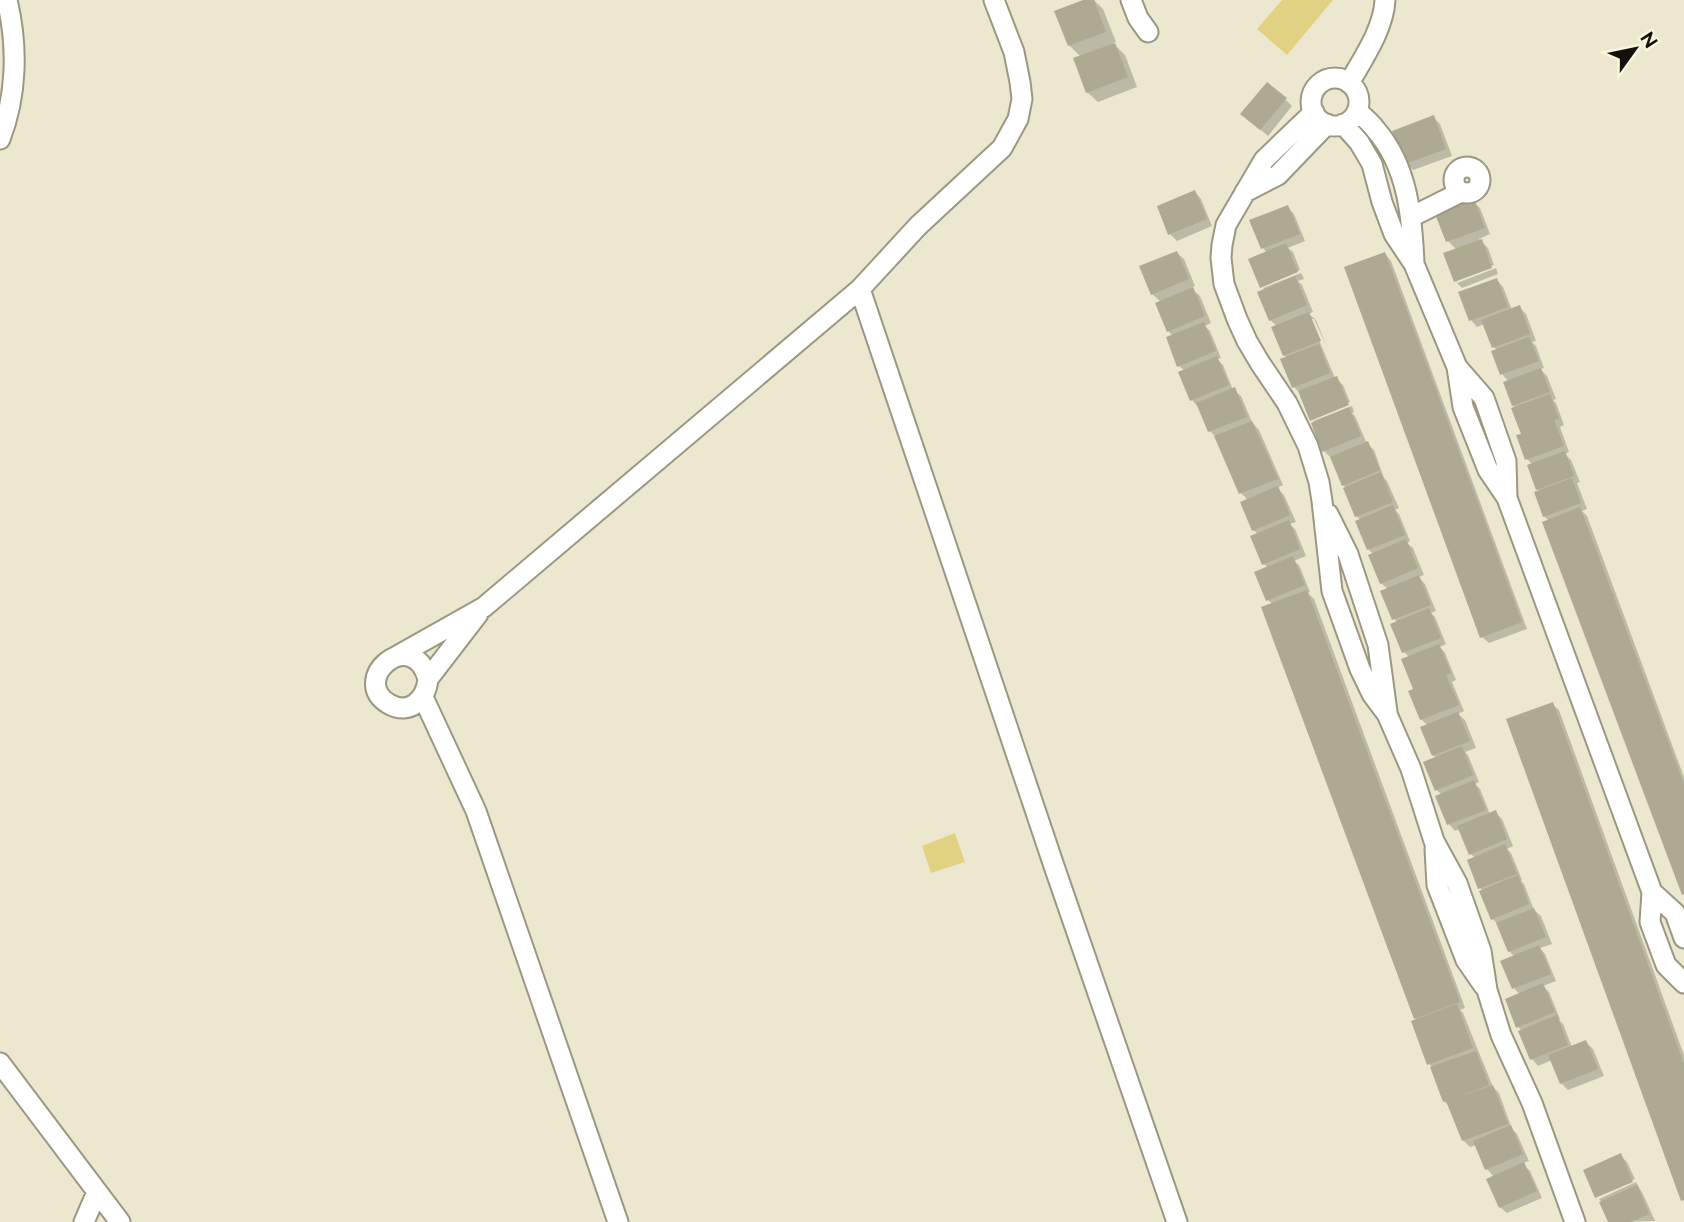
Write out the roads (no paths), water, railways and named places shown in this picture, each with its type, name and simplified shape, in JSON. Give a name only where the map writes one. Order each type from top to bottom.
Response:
[{"type":"street","points":[[0,139],[10,102],[15,65],[7,0]]},
{"type":"street","points":[[484,607],[425,688],[418,702],[411,706],[396,707],[388,704],[378,692],[377,677],[379,670],[390,659],[484,607],[860,289],[918,226],[1002,148],[1018,119],[1022,99],[1014,52],[994,0]]},
{"type":"street","points":[[1131,0],[1138,18],[1149,32]]},
{"type":"street","points":[[1349,83],[1376,35],[1385,0]]},
{"type":"street","points":[[1414,264],[1412,217],[1403,182],[1391,153],[1376,130],[1335,118],[1311,104],[1315,89],[1327,79],[1342,79],[1349,83],[1358,95],[1335,118],[1278,175],[1244,193],[1223,235],[1221,258],[1224,284],[1247,341],[1298,424],[1314,464],[1322,501],[1332,591],[1360,669],[1372,694],[1387,714],[1411,769],[1434,841],[1437,885],[1466,960],[1487,990],[1501,1035],[1532,1103],[1575,1222]]},
{"type":"street","points":[[1335,118],[1366,153],[1376,175],[1382,202],[1394,234],[1414,264],[1457,368],[1463,407],[1488,470],[1507,498],[1652,892],[1650,922],[1666,965],[1684,983]]},
{"type":"street","points":[[1412,217],[1461,192]]},
{"type":"street","points":[[860,289],[1177,1222]]},
{"type":"street","points":[[1322,501],[1348,554],[1378,645],[1387,714]]},
{"type":"street","points":[[397,656],[412,658],[420,663],[425,671],[425,688],[476,811],[618,1222]]},
{"type":"street","points":[[1652,892],[1675,913],[1684,938]]},
{"type":"street","points":[[0,1063],[120,1222]]},
{"type":"street","points":[[84,1222],[97,1192]]}]
